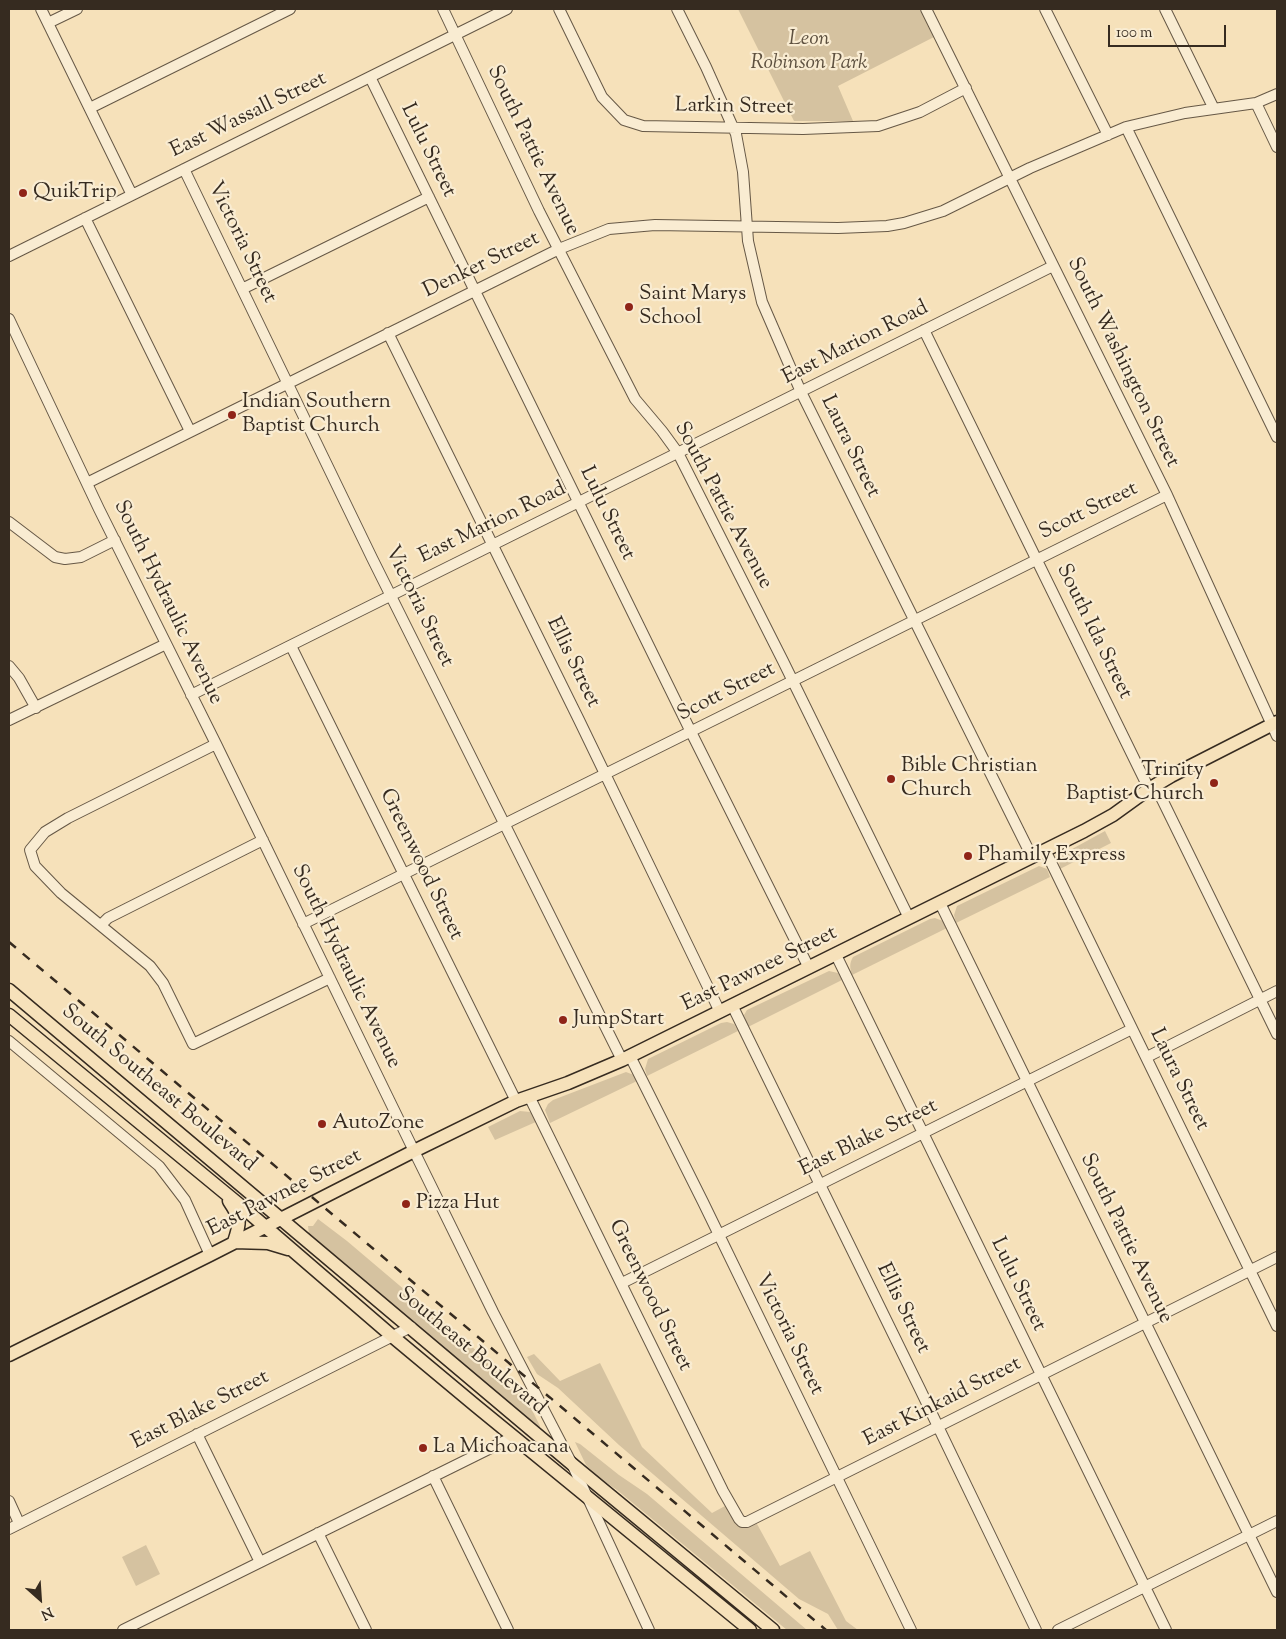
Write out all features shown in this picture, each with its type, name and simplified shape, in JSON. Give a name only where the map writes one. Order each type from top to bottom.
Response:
[{"type":"main road","name":"East Pawnee Street","points":[[9,1355],[516,1101],[568,1083],[626,1058],[836,955],[1084,831],[1171,776],[1275,728]]},
{"type":"main road","name":"South Southeast Boulevard","points":[[9,990],[282,1219]]},
{"type":"main road","name":"South Southeast Boulevard","points":[[9,1015],[266,1227]]},
{"type":"main road","points":[[222,1190],[237,1213],[240,1222],[234,1242],[268,1243],[293,1250]]},
{"type":"main road","name":"Southeast Boulevard","points":[[282,1219],[572,1464],[773,1630]]},
{"type":"main road","name":"Southeast Boulevard","points":[[266,1227],[513,1437],[750,1630]]},
{"type":"street","points":[[42,9],[132,195]]},
{"type":"street","points":[[48,23],[77,9]]},
{"type":"street","points":[[90,108],[290,9]]},
{"type":"street","name":"South Pattie Avenue","points":[[443,9],[559,249],[635,400],[662,431],[678,454],[793,681],[908,918]]},
{"type":"street","name":"East Wassall Street","points":[[9,256],[507,9]]},
{"type":"street","name":"Larkin Street","points":[[560,9],[602,97],[624,120],[643,126],[812,128],[878,126],[920,112],[966,88]]},
{"type":"street","name":"Laura Street","points":[[677,9],[734,127],[744,172],[748,241],[762,302],[801,392],[1032,857]]},
{"type":"street","name":"South Washington Street","points":[[926,9],[1166,495],[1275,728]]},
{"type":"street","points":[[1045,9],[1108,135]]},
{"type":"street","points":[[1165,9],[1214,109]]},
{"type":"street","name":"Lulu Street","points":[[370,77],[691,732],[809,968]]},
{"type":"street","points":[[1009,178],[1126,127],[1185,113],[1256,103],[1277,94]]},
{"type":"street","points":[[1256,103],[1277,147]]},
{"type":"street","points":[[1126,127],[1277,437]]},
{"type":"street","name":"Victoria Street","points":[[184,169],[391,596],[505,824],[719,1234],[912,1630]]},
{"type":"street","name":"Denker Street","points":[[87,483],[559,249],[609,229],[655,225],[838,228],[896,224],[943,211],[1009,178]]},
{"type":"street","points":[[242,289],[429,197]]},
{"type":"street","points":[[85,218],[190,431]]},
{"type":"street","name":"East Marion Road","points":[[192,695],[1053,266]]},
{"type":"street","name":"South Hydraulic Avenue","points":[[9,319],[87,483],[493,1312],[572,1464],[650,1630]]},
{"type":"street","name":"South Ida Street","points":[[924,330],[1037,559],[1277,1034]]},
{"type":"street","name":"Ellis Street","points":[[388,333],[720,1012]]},
{"type":"street","name":"Scott Street","points":[[304,924],[1166,495]]},
{"type":"street","points":[[9,522],[55,557],[65,559],[81,557],[115,540]]},
{"type":"street","points":[[9,720],[166,644]]},
{"type":"street","name":"Greenwood Street","points":[[291,646],[516,1101]]},
{"type":"street","points":[[9,666],[19,678],[36,708]]},
{"type":"street","points":[[216,744],[68,818],[45,832],[30,850],[35,866],[61,893],[150,966],[163,982],[193,1044],[330,978]]},
{"type":"street","points":[[101,925],[108,918],[263,840]]},
{"type":"street","name":"Laura Street","points":[[1045,850],[1277,1326]]},
{"type":"street","name":"South Pattie Avenue","points":[[940,903],[1277,1592]]},
{"type":"street","name":"Lulu Street","points":[[836,955],[1166,1630]]},
{"type":"street","points":[[1146,1057],[1277,991]]},
{"type":"street","name":"Ellis Street","points":[[732,1005],[1036,1630]]},
{"type":"street","name":"East Blake Street","points":[[622,1283],[1132,1028]]},
{"type":"street","points":[[9,1041],[159,1166],[185,1200],[210,1255]]},
{"type":"street","name":"Greenwood Street","points":[[530,1096],[735,1512]]},
{"type":"street","name":"East Kinkaid Street","points":[[735,1512],[742,1522],[747,1522],[1277,1256]]},
{"type":"street","name":"East Blake Street","points":[[9,1529],[411,1327]]},
{"type":"street","points":[[197,1434],[260,1562]]},
{"type":"street","points":[[123,1630],[513,1437]]},
{"type":"street","points":[[434,1476],[508,1630]]},
{"type":"street","points":[[9,1501],[19,1523]]},
{"type":"street","points":[[1058,1630],[1277,1521]]},
{"type":"street","points":[[318,1534],[366,1630]]},
{"type":"green space","name":"Leon Robinson Park","points":[[738,9],[920,9],[934,37],[838,86],[853,121],[794,121]]},
{"type":"green space","points":[[1105,831],[1111,843],[1060,869],[1059,860],[1063,854]]},
{"type":"green space","points":[[1039,866],[1047,869],[1050,877],[956,923],[954,915],[957,906]]},
{"type":"green space","points":[[935,918],[943,921],[947,928],[852,975],[850,966],[853,957]]},
{"type":"green space","points":[[829,971],[838,973],[842,980],[748,1027],[744,1015],[747,1010]]},
{"type":"green space","points":[[721,1023],[734,1024],[738,1031],[647,1076],[645,1069],[648,1059]]},
{"type":"green space","points":[[626,1072],[634,1075],[637,1081],[550,1123],[545,1110],[553,1100]]},
{"type":"green space","points":[[520,1111],[530,1112],[538,1121],[495,1140],[488,1127]]},
{"type":"green space","points":[[318,1219],[347,1241],[478,1352],[486,1362],[515,1386],[519,1384],[540,1429],[312,1238],[309,1234],[308,1226],[313,1226]]},
{"type":"green space","points":[[534,1354],[560,1381],[600,1363],[642,1447],[712,1513],[725,1506],[737,1523],[741,1525],[757,1524],[780,1566],[810,1551],[846,1621],[858,1630],[838,1630],[828,1614],[799,1599],[619,1445],[558,1388],[537,1374],[527,1357]]},
{"type":"green space","points":[[575,1442],[647,1494],[807,1630],[787,1630],[617,1490],[598,1477],[586,1465]]},
{"type":"green space","points":[[146,1545],[160,1574],[136,1586],[122,1557]]},
{"type":"railway","points":[[9,942],[826,1630]]},
{"type":"place","name":"QuikTrip","points":[[23,193]]},
{"type":"place","name":"Saint Marys School","points":[[629,307]]},
{"type":"place","name":"Indian Southern Baptist Church","points":[[232,415]]},
{"type":"place","name":"Bible Christian Church","points":[[891,779]]},
{"type":"place","name":"Trinity Baptist Church","points":[[1214,783]]},
{"type":"place","name":"Phamily Express","points":[[968,856]]},
{"type":"place","name":"JumpStart","points":[[563,1020]]},
{"type":"place","name":"AutoZone","points":[[322,1124]]},
{"type":"place","name":"Pizza Hut","points":[[406,1204]]},
{"type":"place","name":"La Michoacana","points":[[423,1448]]}]
